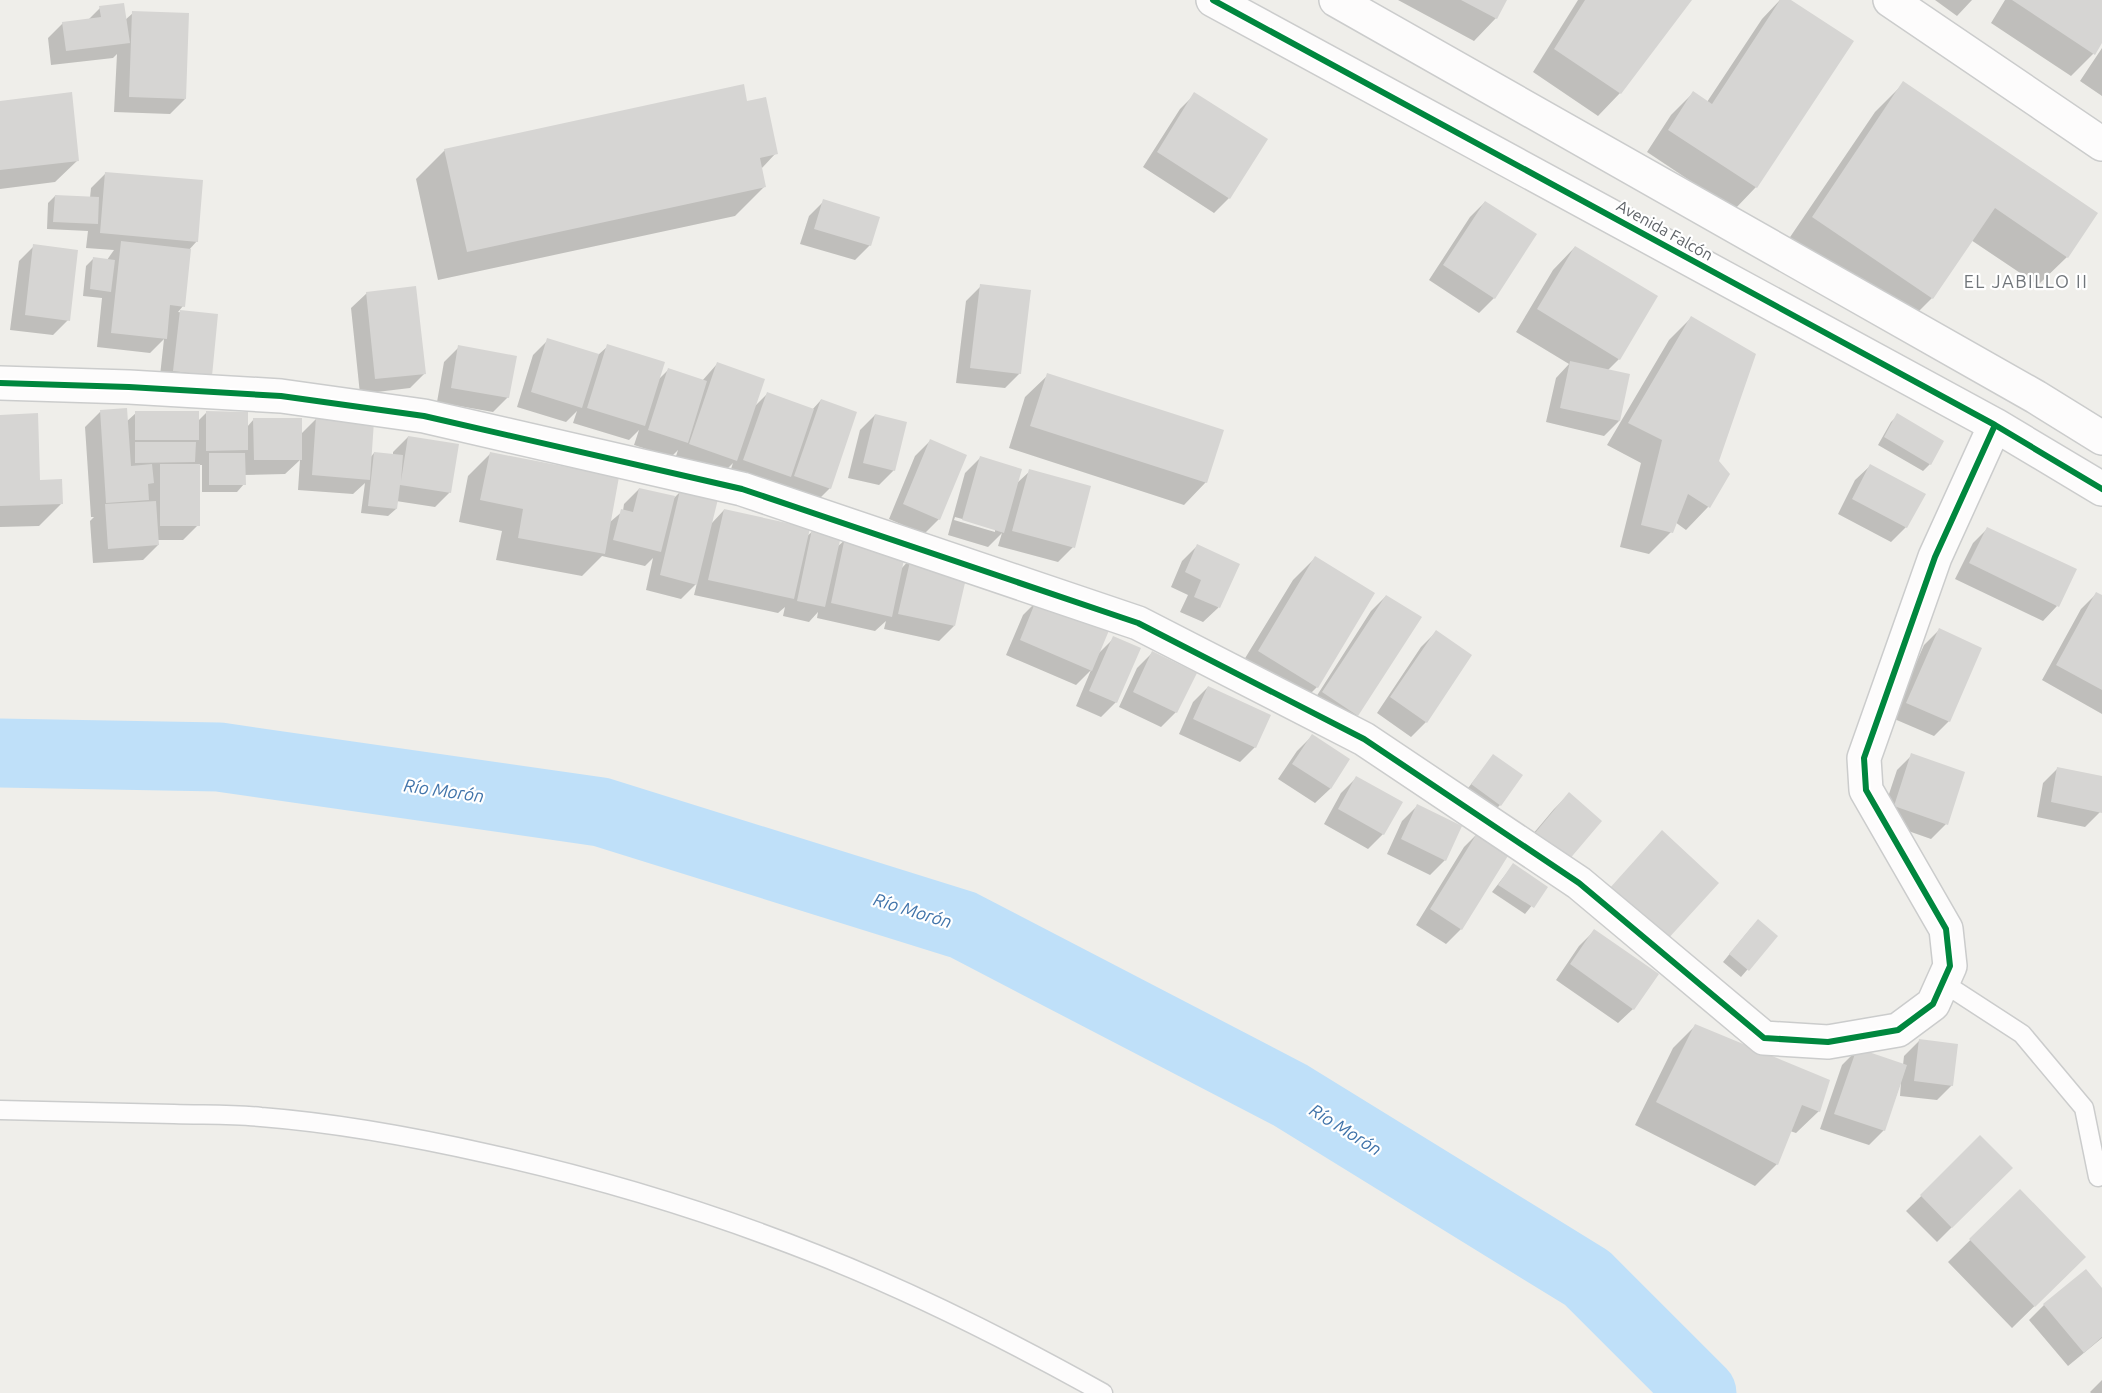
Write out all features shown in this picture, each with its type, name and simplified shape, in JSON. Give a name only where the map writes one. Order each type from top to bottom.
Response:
[{"type":"street","name":"Avenida Falcón","points":[[1213,0],[1995,425],[2102,489]]},
{"type":"street","points":[[1336,0],[2036,397],[2102,438]]},
{"type":"street","points":[[1890,0],[2102,144]]},
{"type":"street","points":[[2,380],[281,396],[424,416],[742,489],[1138,623],[1364,739],[1579,883],[1764,1038],[1828,1042],[1898,1030],[1933,1004],[1950,966],[1946,929],[1866,790],[1864,758],[1935,557],[1995,425]]},
{"type":"lane","points":[[1942,982],[2022,1034],[2084,1108],[2098,1177]]},
{"type":"lane","points":[[0,1110],[260,1116],[352,1128],[443,1144],[533,1164],[623,1188],[699,1212],[817,1254],[911,1294],[1003,1338],[1103,1393]]},
{"type":"building","points":[[1461,0],[1507,0],[1497,19]]},
{"type":"building","points":[[1585,0],[1692,0],[1621,94],[1554,49]]},
{"type":"building","points":[[1780,0],[1791,0],[1854,41],[1757,188],[1668,130],[1693,91],[1712,104]]},
{"type":"building","points":[[2012,0],[2102,0],[2102,43],[2095,55]]},
{"type":"building","points":[[124,3],[130,43],[66,51],[62,22],[101,17],[99,6]]},
{"type":"building","points":[[132,11],[189,13],[186,99],[129,97]]},
{"type":"building","points":[[1903,81],[2098,213],[2068,258],[1995,208],[1933,299],[1812,217]]},
{"type":"building","points":[[744,84],[747,101],[766,97],[778,154],[760,158],[766,187],[467,252],[444,149]]},
{"type":"building","points":[[72,92],[79,161],[0,170],[0,101]]},
{"type":"building","points":[[1194,92],[1268,139],[1230,199],[1157,152]]},
{"type":"building","points":[[105,172],[203,180],[198,242],[100,233]]},
{"type":"building","points":[[55,195],[99,197],[98,224],[53,222]]},
{"type":"building","points":[[823,199],[880,217],[871,246],[814,229]]},
{"type":"building","points":[[1485,201],[1537,234],[1495,299],[1443,265]]},
{"type":"building","points":[[121,241],[191,249],[185,307],[170,305],[167,339],[111,333]]},
{"type":"building","points":[[33,244],[78,250],[70,321],[25,315]]},
{"type":"building","points":[[1575,246],[1658,296],[1620,360],[1537,309]]},
{"type":"building","points":[[93,257],[115,260],[111,292],[90,289]]},
{"type":"building","points":[[980,284],[1031,290],[1021,374],[970,368]]},
{"type":"building","points":[[416,286],[426,374],[375,379],[366,292]]},
{"type":"building","points":[[180,310],[218,314],[212,376],[173,371]]},
{"type":"building","points":[[1691,316],[1756,354],[1719,461],[1730,474],[1710,508],[1688,494],[1673,533],[1641,525],[1662,440],[1628,423]]},
{"type":"building","points":[[547,338],[599,354],[582,408],[531,392]]},
{"type":"building","points":[[607,344],[665,362],[645,426],[587,408]]},
{"type":"building","points":[[458,345],[517,356],[509,398],[451,388]]},
{"type":"building","points":[[1570,361],[1630,374],[1620,421],[1560,408]]},
{"type":"building","points":[[717,362],[765,379],[737,461],[689,444]]},
{"type":"building","points":[[668,368],[707,381],[688,443],[648,430]]},
{"type":"building","points":[[1047,373],[1224,430],[1207,483],[1030,426]]},
{"type":"building","points":[[767,392],[814,409],[791,477],[743,460]]},
{"type":"building","points":[[821,399],[857,412],[831,489],[794,476]]},
{"type":"building","points":[[127,408],[131,466],[152,464],[154,483],[148,484],[149,500],[106,503],[100,410]]},
{"type":"building","points":[[135,411],[199,411],[199,440],[135,440]]},
{"type":"building","points":[[206,411],[248,412],[248,450],[206,451]]},
{"type":"building","points":[[38,413],[40,480],[62,479],[63,504],[0,506],[0,415]]},
{"type":"building","points":[[1897,413],[1944,441],[1931,465],[1884,437]]},
{"type":"building","points":[[875,414],[907,422],[895,471],[863,463]]},
{"type":"building","points":[[316,417],[374,421],[370,480],[312,475]]},
{"type":"building","points":[[253,418],[302,418],[302,460],[254,460]]},
{"type":"building","points":[[408,436],[459,444],[451,493],[400,485],[397,509],[368,506],[374,452],[403,455],[401,481]]},
{"type":"building","points":[[930,439],[967,455],[940,520],[903,504]]},
{"type":"building","points":[[135,442],[196,442],[195,462],[135,463]]},
{"type":"building","points":[[490,452],[619,477],[605,554],[518,538],[523,509],[480,500]]},
{"type":"building","points":[[209,453],[245,453],[246,485],[209,485]]},
{"type":"building","points":[[980,456],[1022,469],[1004,533],[962,520]]},
{"type":"building","points":[[160,464],[200,464],[200,526],[160,526]]},
{"type":"building","points":[[1870,464],[1926,494],[1907,528],[1852,499]]},
{"type":"building","points":[[1029,469],[1091,486],[1075,548],[1012,531]]},
{"type":"building","points":[[639,488],[675,496],[661,552],[613,540],[621,509],[633,512]]},
{"type":"building","points":[[680,490],[718,499],[697,585],[660,575]]},
{"type":"building","points":[[156,501],[159,545],[108,549],[105,504]]},
{"type":"building","points":[[724,509],[810,528],[794,599],[708,580]]},
{"type":"building","points":[[1987,527],[2077,569],[2059,607],[1969,563]]},
{"type":"building","points":[[812,529],[841,536],[825,607],[797,601]]},
{"type":"building","points":[[845,537],[906,550],[892,617],[831,603]]},
{"type":"building","points":[[1197,544],[1240,564],[1220,608],[1194,597],[1201,580],[1185,572]]},
{"type":"building","points":[[1315,556],[1375,593],[1318,688],[1258,651]]},
{"type":"building","points":[[911,557],[968,570],[955,626],[898,614]]},
{"type":"building","points":[[2096,592],[2102,595],[2102,690],[2056,665]]},
{"type":"building","points":[[1386,595],[1422,617],[1358,716],[1322,692]]},
{"type":"building","points":[[1037,598],[1110,628],[1092,671],[1020,640]]},
{"type":"building","points":[[1939,628],[1982,648],[1950,722],[1906,703]]},
{"type":"building","points":[[1436,630],[1472,655],[1427,723],[1390,697]]},
{"type":"building","points":[[1113,636],[1141,648],[1117,703],[1089,691]]},
{"type":"building","points":[[1152,651],[1197,673],[1177,713],[1133,692]]},
{"type":"building","points":[[1208,686],[1271,715],[1256,748],[1193,719]]},
{"type":"building","points":[[1312,734],[1350,759],[1331,789],[1292,764]]},
{"type":"building","points":[[1911,753],[1965,772],[1948,825],[1894,806]]},
{"type":"building","points":[[1493,754],[1523,775],[1501,806],[1471,784]]},
{"type":"building","points":[[2057,767],[2102,776],[2102,813],[2051,802]]},
{"type":"building","points":[[1356,776],[1403,802],[1384,835],[1338,809]]},
{"type":"building","points":[[1569,792],[1602,821],[1568,861],[1535,833]]},
{"type":"building","points":[[1417,804],[1462,826],[1446,861],[1401,839]]},
{"type":"building","points":[[1479,830],[1511,851],[1462,930],[1430,909]]},
{"type":"building","points":[[1662,830],[1719,883],[1666,941],[1609,889]]},
{"type":"building","points":[[1513,863],[1548,887],[1534,908],[1498,885]]},
{"type":"building","points":[[1758,919],[1778,936],[1749,971],[1729,954]]},
{"type":"building","points":[[1594,929],[1659,974],[1634,1010],[1570,964]]},
{"type":"building","points":[[1695,1024],[1830,1080],[1820,1112],[1802,1105],[1778,1165],[1656,1102]]},
{"type":"building","points":[[1919,1039],[1958,1044],[1953,1086],[1914,1081]]},
{"type":"building","points":[[1857,1048],[1907,1065],[1885,1131],[1834,1114]]},
{"type":"building","points":[[1980,1135],[2013,1168],[1952,1228],[1920,1195]]},
{"type":"building","points":[[2020,1189],[2086,1257],[2035,1307],[1969,1239]]},
{"type":"building","points":[[2086,1269],[2102,1288],[2102,1337],[2084,1353],[2043,1304]]},
{"type":"waterway","name":"Río Morón","points":[[0,753],[219,757],[601,812],[963,925],[1290,1095],[1587,1278],[1702,1393]]},
{"type":"cycle path","points":[[1213,0],[1995,425],[2102,489]]},
{"type":"cycle path","points":[[0,383],[129,387],[281,396],[424,416],[742,489],[1138,623],[1364,739],[1579,883],[1764,1038],[1828,1042],[1898,1030],[1933,1004],[1950,966],[1946,929],[1866,790],[1864,758],[1935,557],[1995,425]]},
{"type":"district","name":"EL JABILLO II","points":[[2026,281]]}]
